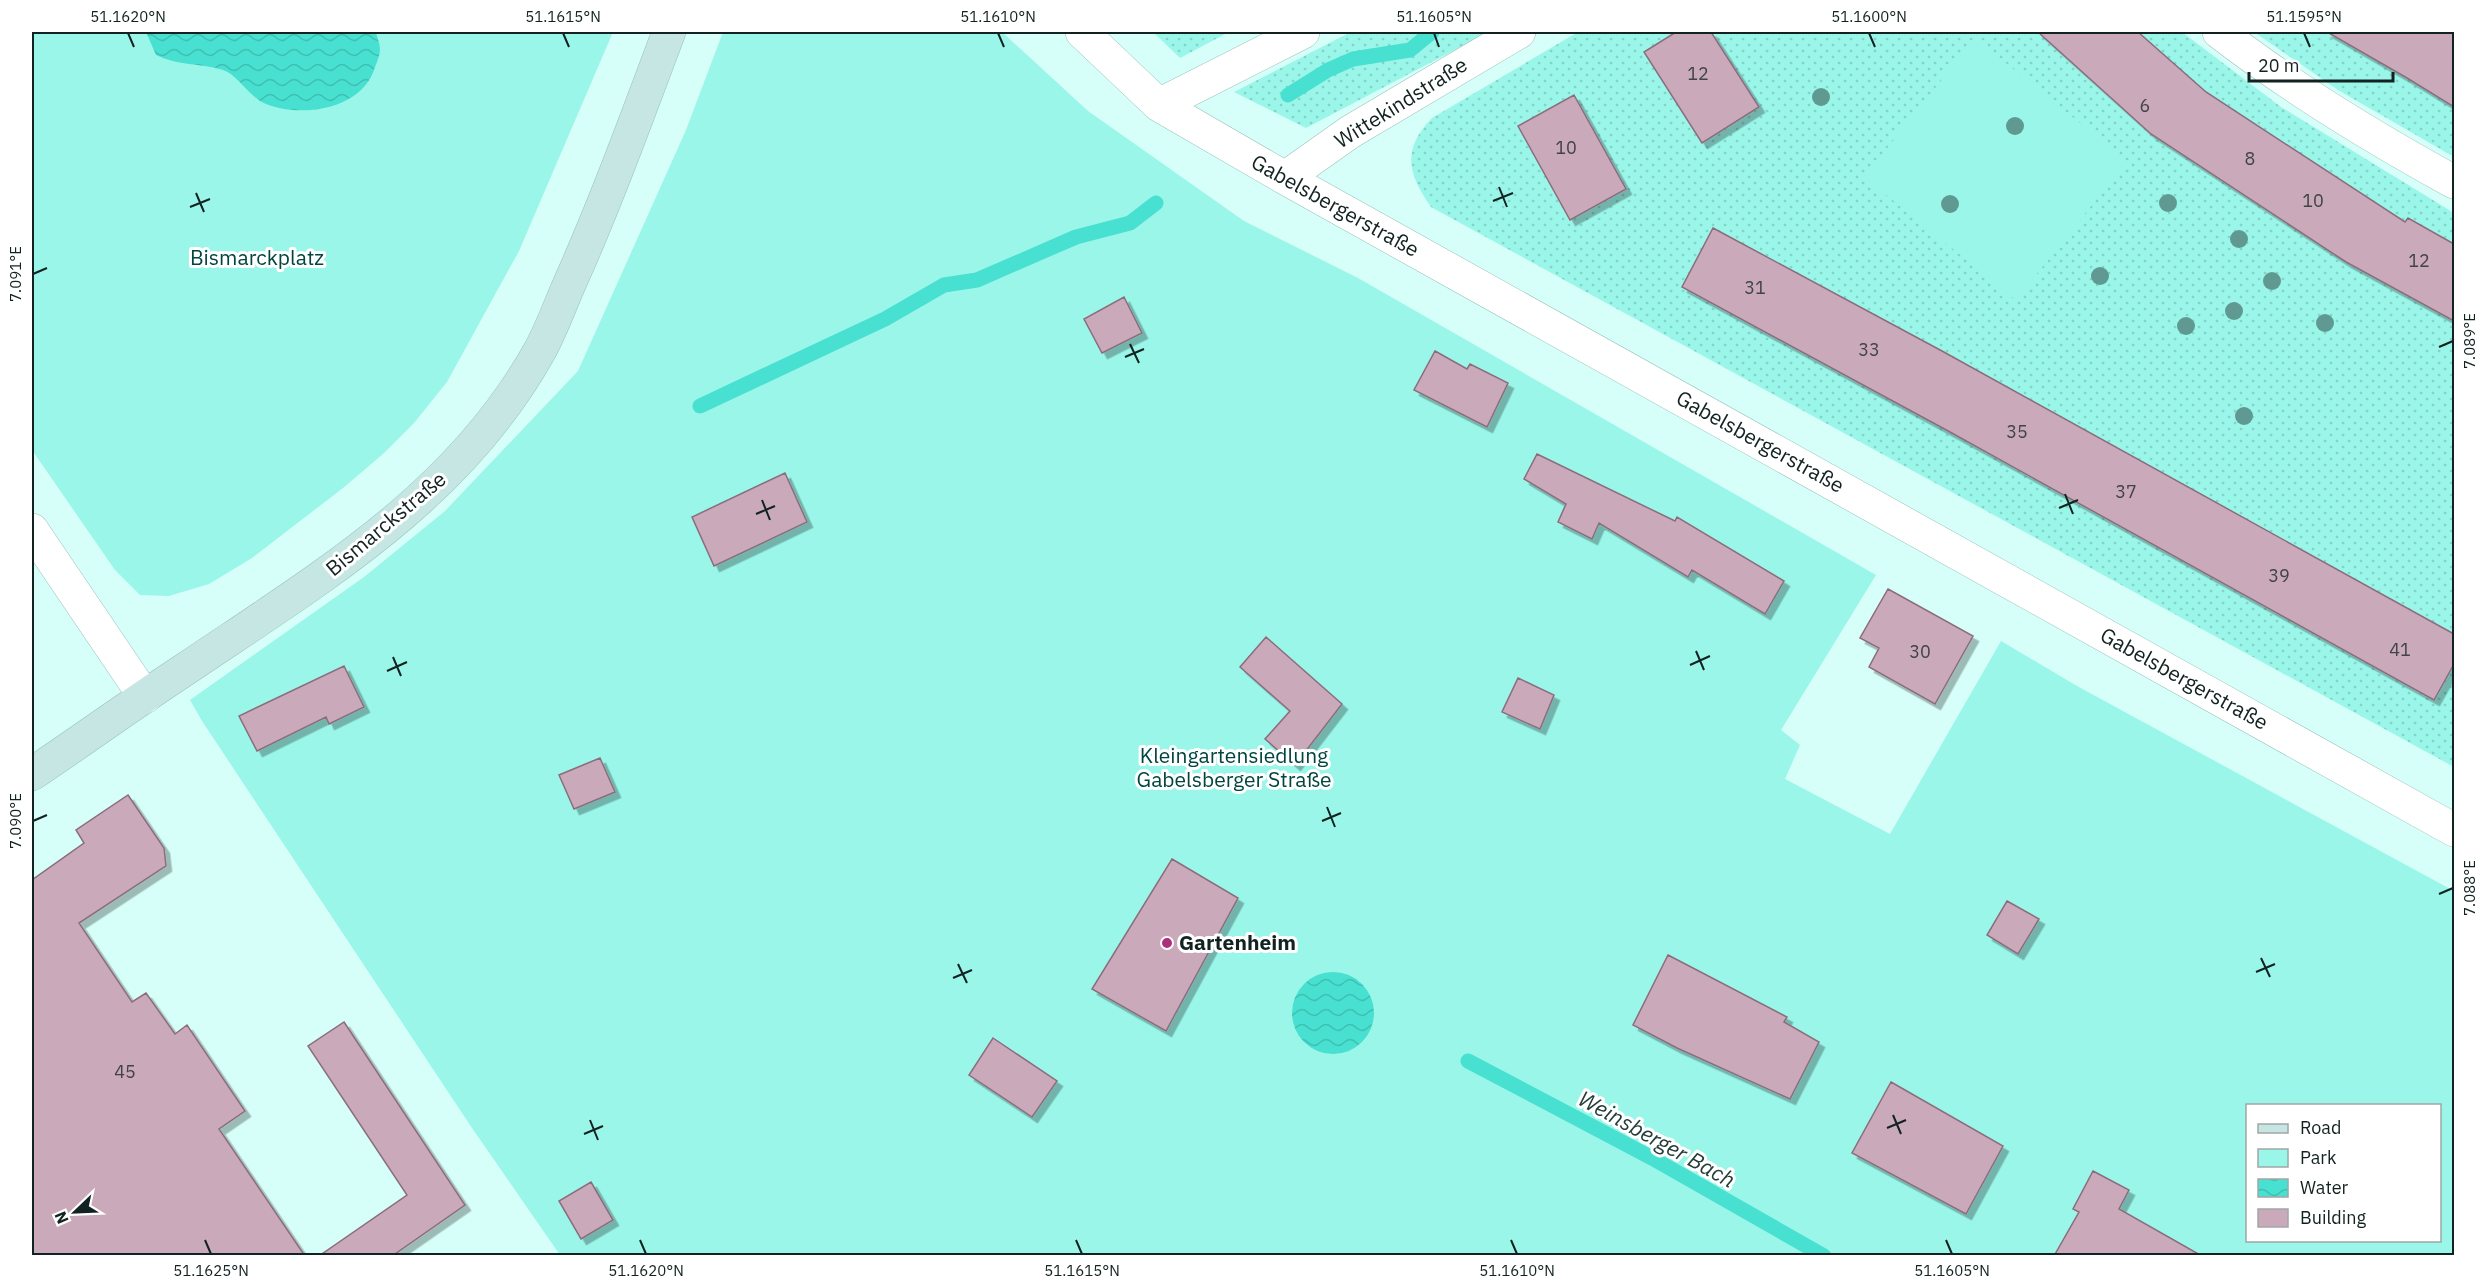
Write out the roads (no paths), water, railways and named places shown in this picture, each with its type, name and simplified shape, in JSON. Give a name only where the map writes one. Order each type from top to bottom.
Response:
[{"type":"main road","name":"Bismarckstraße","points":[[32,774],[275,610],[372,541],[439,483],[470,448],[503,406],[539,352],[604,205],[669,32]]},
{"type":"street","name":"Gabelsbergerstraße","points":[[1082,32],[1159,105],[2454,830]]},
{"type":"street","points":[[1159,105],[1303,32]]},
{"type":"street","name":"Wittekindstraße","points":[[1286,178],[1350,132],[1519,32]]},
{"type":"street","points":[[2219,32],[2318,103],[2454,182]]},
{"type":"street","points":[[32,530],[145,697]]},
{"type":"water","points":[[146,32],[376,32],[380,51],[368,82],[358,93],[329,107],[296,110],[280,108],[260,101],[233,76],[223,70],[164,59],[156,55]]},
{"type":"water","points":[[1333,972],[1349,976],[1362,984],[1370,997],[1374,1013],[1370,1029],[1362,1042],[1349,1050],[1333,1054],[1317,1050],[1304,1042],[1296,1029],[1292,1013],[1296,997],[1304,984],[1317,976]]},
{"type":"waterway","points":[[1288,95],[1328,70],[1353,59],[1410,50],[1432,32]]},
{"type":"waterway","points":[[700,406],[885,319],[944,285],[977,280],[1076,237],[1130,223],[1156,203]]},
{"type":"waterway","name":"Weinsberger Bach","points":[[1468,1061],[1652,1158],[1824,1256]]},
{"type":"place","name":"Gartenheim","points":[[1167,943]]},
{"type":"park label","name":"Bismarckplatz","points":[[257,258]]},
{"type":"park label","name":"Kleingartensiedlung Gabelsberger Straße","points":[[1234,768]]}]
